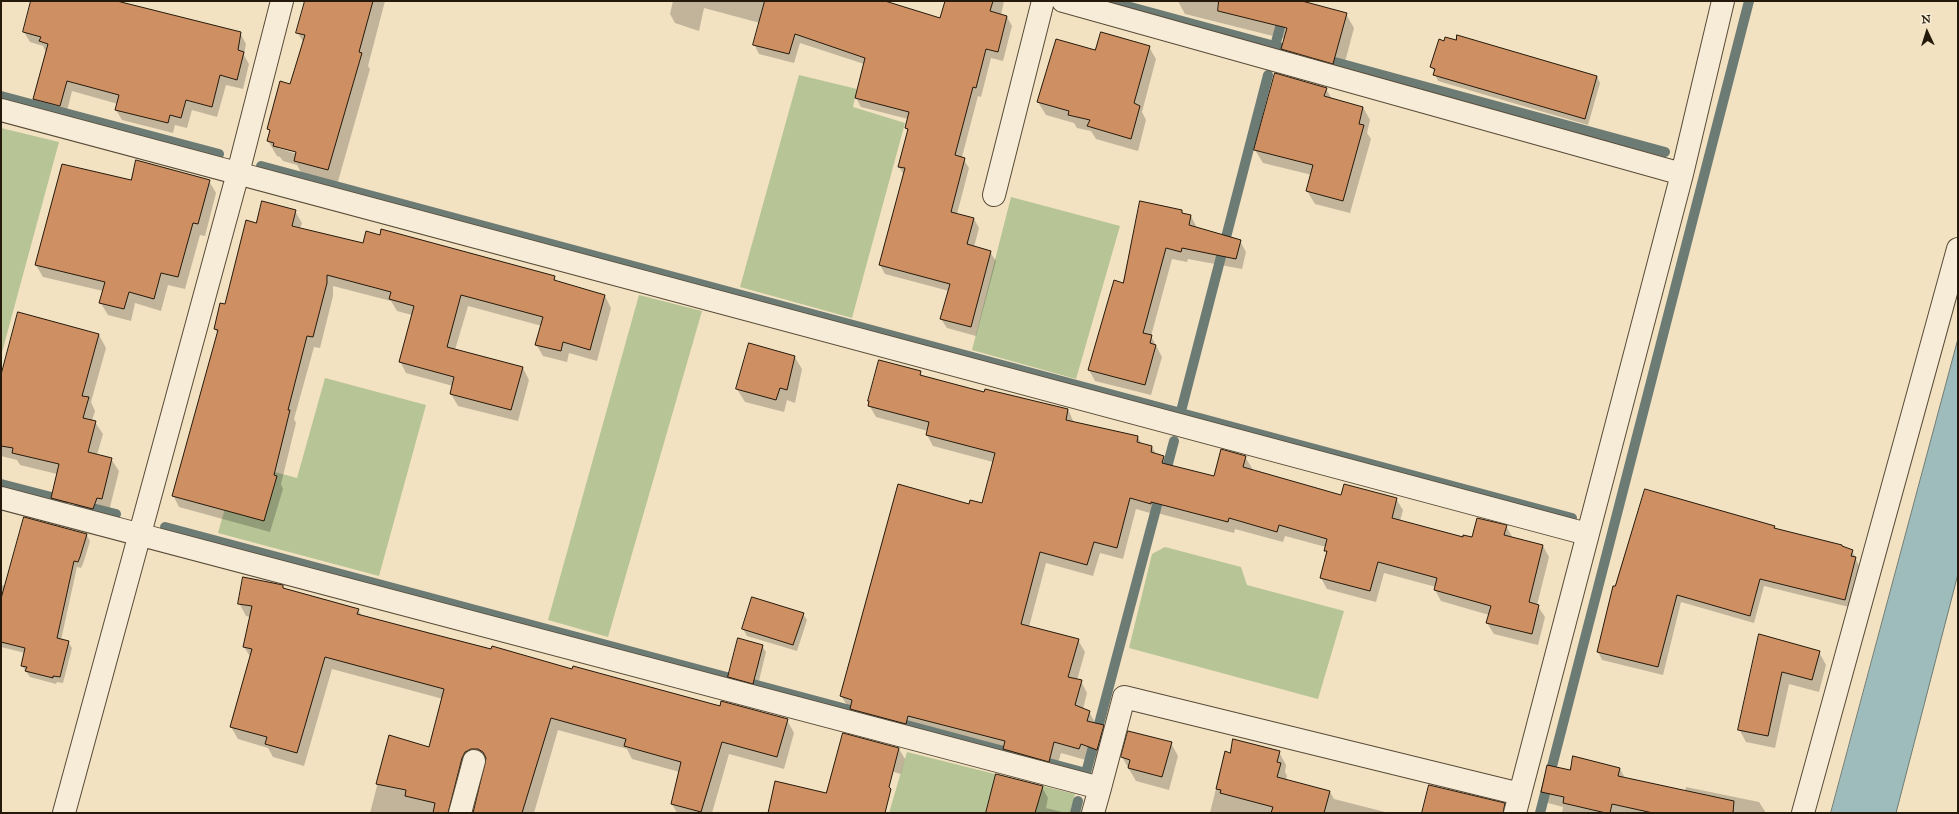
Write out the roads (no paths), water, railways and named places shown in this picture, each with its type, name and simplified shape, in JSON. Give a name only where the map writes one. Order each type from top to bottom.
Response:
[{"type":"street","points":[[64,813],[238,173],[282,1]]},
{"type":"street","points":[[994,195],[1043,1]]},
{"type":"street","points":[[1063,1],[1682,174]]},
{"type":"street","points":[[1093,813],[1124,697],[1519,808],[1587,534],[1682,174],[1724,1]]},
{"type":"street","points":[[1,110],[1587,534]]},
{"type":"street","points":[[1803,813],[1958,249]]},
{"type":"street","points":[[1,498],[1100,788]]},
{"type":"street","points":[[460,813],[474,762]]},
{"type":"water","points":[[1958,339],[1958,574],[1896,813],[1831,813]]},
{"type":"waterway","points":[[1108,1],[1293,51]]},
{"type":"waterway","points":[[1275,46],[1287,1]]},
{"type":"waterway","points":[[1540,813],[1749,1]]},
{"type":"waterway","points":[[1320,58],[1665,152]]},
{"type":"waterway","points":[[1180,415],[1268,75]]},
{"type":"waterway","points":[[1,96],[219,154]]},
{"type":"waterway","points":[[261,166],[1572,518]]},
{"type":"waterway","points":[[165,527],[1086,773],[1174,441]]},
{"type":"waterway","points":[[1,484],[63,500]]},
{"type":"waterway","points":[[80,505],[116,514]]},
{"type":"waterway","points":[[1075,813],[1078,801]]}]
